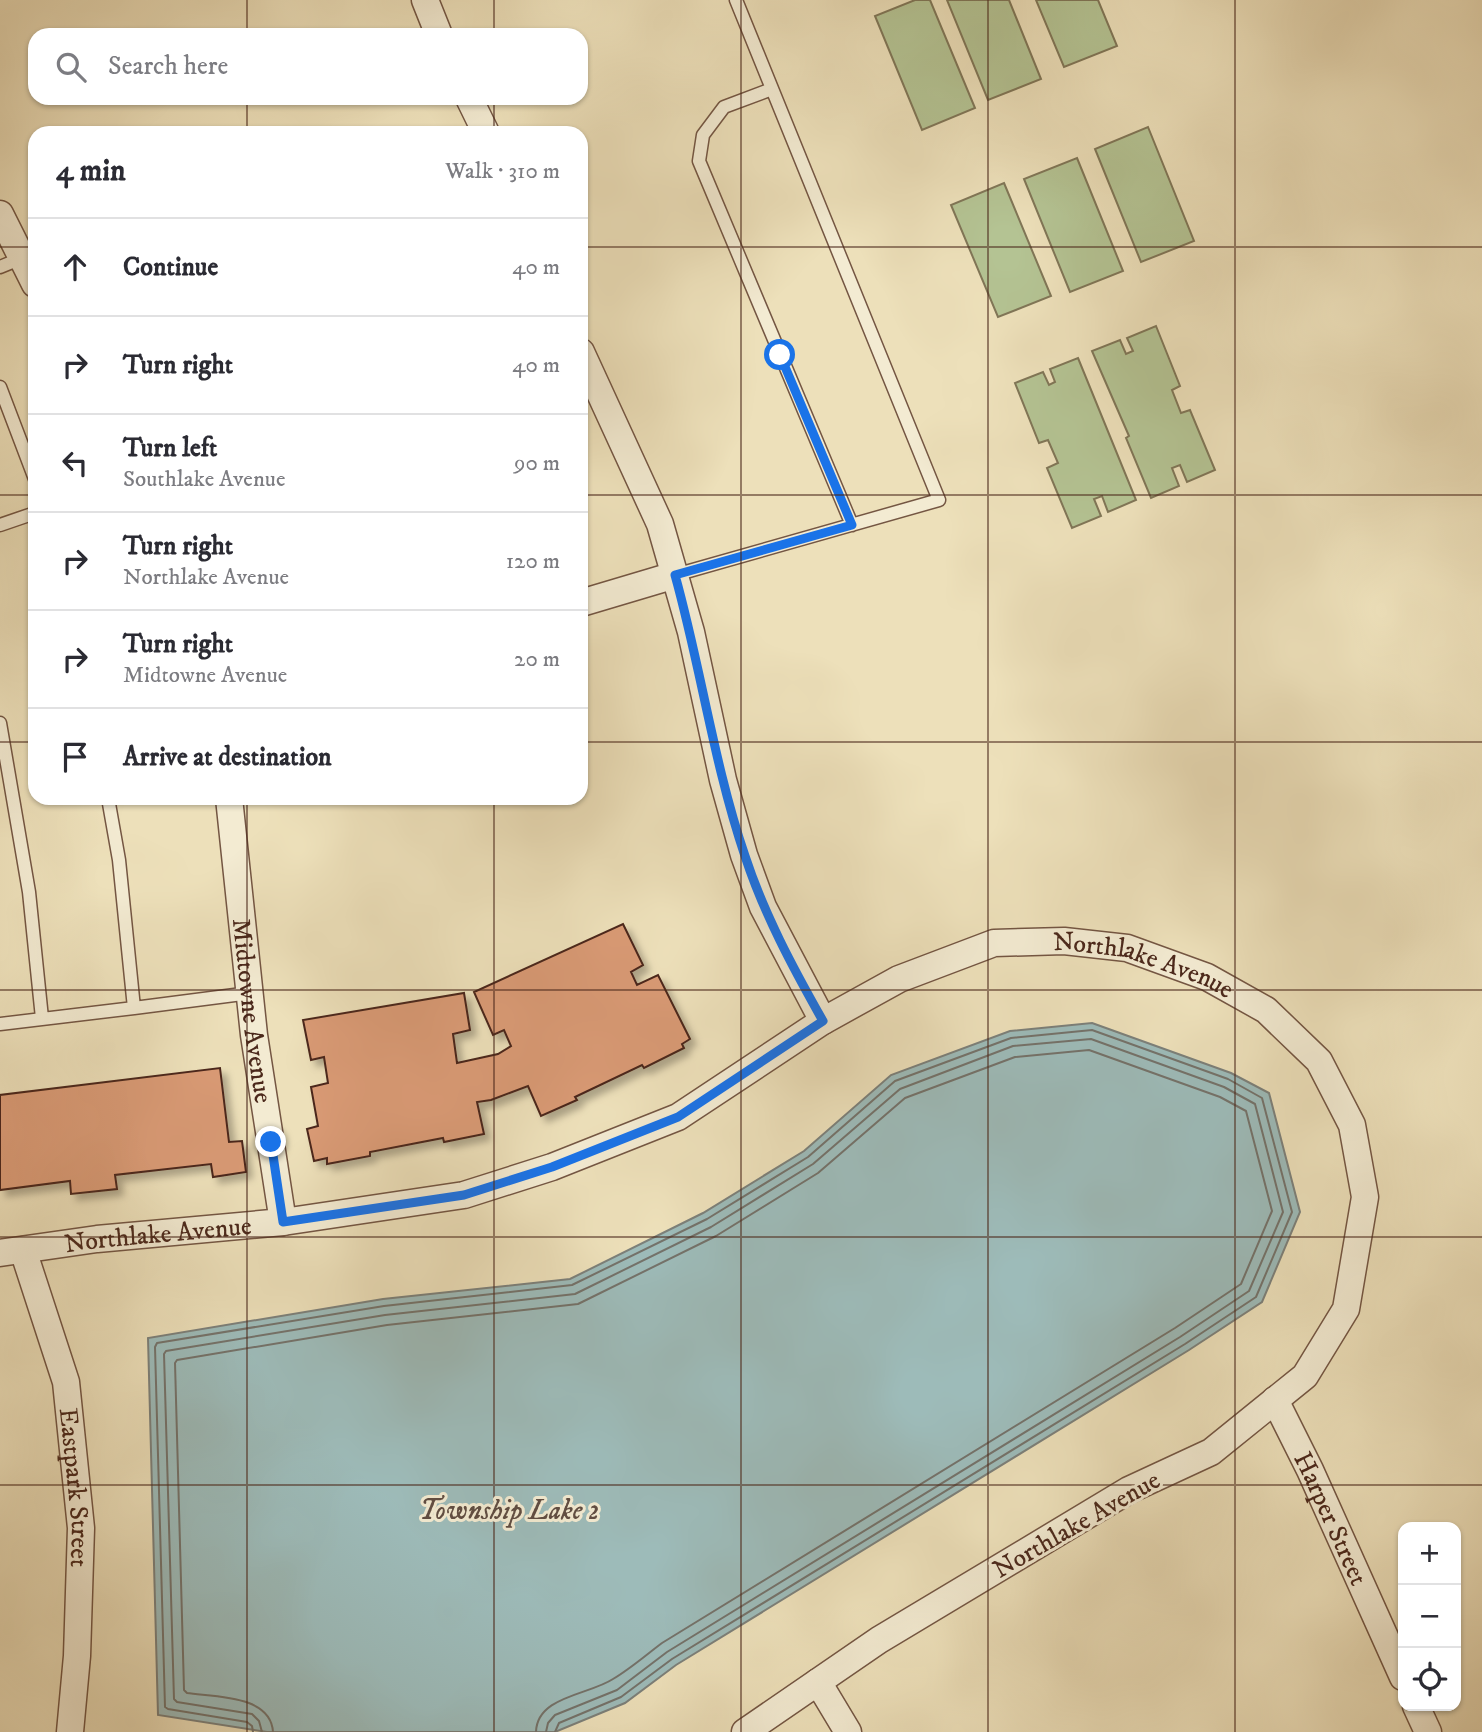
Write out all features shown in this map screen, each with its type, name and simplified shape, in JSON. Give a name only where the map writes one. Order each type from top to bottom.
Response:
[{"type":"street","points":[[425,0],[436,28]]},
{"type":"street","points":[[472,105],[483,126]]},
{"type":"street","points":[[0,214],[11,262],[28,278]]},
{"type":"street","points":[[588,367],[660,524],[691,632],[723,780],[744,855],[763,907],[823,1021]]},
{"type":"street","points":[[588,601],[675,575]]},
{"type":"street","name":"Midtowne Avenue","points":[[230,805],[256,1048],[283,1222]]},
{"type":"street","name":"Northlake Avenue","points":[[12,1252],[97,1239],[283,1222],[464,1195],[552,1167],[678,1117],[823,1021],[899,979],[994,943],[1064,941],[1126,948],[1207,977],[1266,1010],[1319,1061],[1352,1125],[1365,1197],[1346,1309],[1305,1376],[1211,1452],[1129,1490],[879,1640],[745,1732]]},
{"type":"street","name":"Eastpark Street","points":[[12,1252],[66,1382],[81,1528],[77,1656],[70,1732]]},
{"type":"street","name":"Harper Street","points":[[1275,1400],[1310,1470],[1398,1666]]},
{"type":"street","points":[[818,1682],[848,1732]]},
{"type":"street","points":[[1418,1711],[1428,1732]]},
{"type":"lane","points":[[675,575],[939,500],[736,0]]},
{"type":"lane","points":[[772,89],[724,107],[703,135],[699,161],[852,525]]},
{"type":"lane","points":[[0,387],[28,461]]},
{"type":"lane","points":[[0,525],[28,515]]},
{"type":"lane","points":[[0,723],[29,892],[42,1018]]},
{"type":"lane","points":[[109,805],[119,860],[134,1008]]},
{"type":"lane","points":[[0,1024],[250,993]]},
{"type":"green space","points":[[915,0],[930,0],[975,108],[922,130],[875,16]]},
{"type":"green space","points":[[947,0],[1009,0],[1041,79],[988,100]]},
{"type":"green space","points":[[1036,0],[1098,0],[1117,46],[1064,67]]},
{"type":"green space","points":[[1148,127],[1194,241],[1141,262],[1095,149]]},
{"type":"green space","points":[[1077,158],[1123,271],[1070,292],[1024,179]]},
{"type":"green space","points":[[1004,183],[1051,296],[998,317],[951,205]]},
{"type":"green space","points":[[1156,326],[1180,386],[1172,390],[1181,413],[1190,410],[1215,470],[1187,482],[1180,465],[1172,468],[1179,486],[1151,498],[1126,438],[1129,436],[1092,351],[1120,340],[1126,354],[1133,351],[1127,338]]},
{"type":"green space","points":[[1078,358],[1136,500],[1108,512],[1102,496],[1094,499],[1101,516],[1072,528],[1047,468],[1058,463],[1048,440],[1039,443],[1015,383],[1043,372],[1049,385],[1055,382],[1050,369]]},
{"type":"water","name":"Township Lake 2","points":[[1092,1023],[1231,1073],[1269,1093],[1300,1212],[1262,1302],[1189,1350],[676,1665],[625,1703],[555,1732],[267,1732],[158,1715],[148,1338],[383,1299],[570,1279],[703,1213],[804,1151],[891,1075],[1010,1031]]},
{"type":"building","points":[[623,924],[643,965],[631,972],[637,985],[658,975],[690,1039],[682,1044],[684,1048],[644,1068],[642,1065],[541,1116],[528,1086],[491,1100],[477,1102],[484,1134],[444,1142],[443,1138],[370,1152],[370,1156],[327,1164],[327,1158],[314,1161],[307,1129],[318,1126],[311,1087],[328,1083],[324,1057],[311,1060],[303,1020],[464,993],[470,1030],[453,1034],[457,1063],[498,1054],[511,1046],[504,1030],[493,1035],[474,992]]},
{"type":"building","points":[[220,1068],[229,1142],[242,1141],[246,1172],[213,1177],[211,1164],[115,1175],[117,1189],[71,1194],[70,1181],[0,1190],[0,1095]]},
{"type":"route","points":[[271,1142],[283,1222],[464,1195],[552,1167],[678,1117],[823,1021],[763,907],[744,855],[723,780],[691,632],[675,575],[852,525],[780,355]]}]
